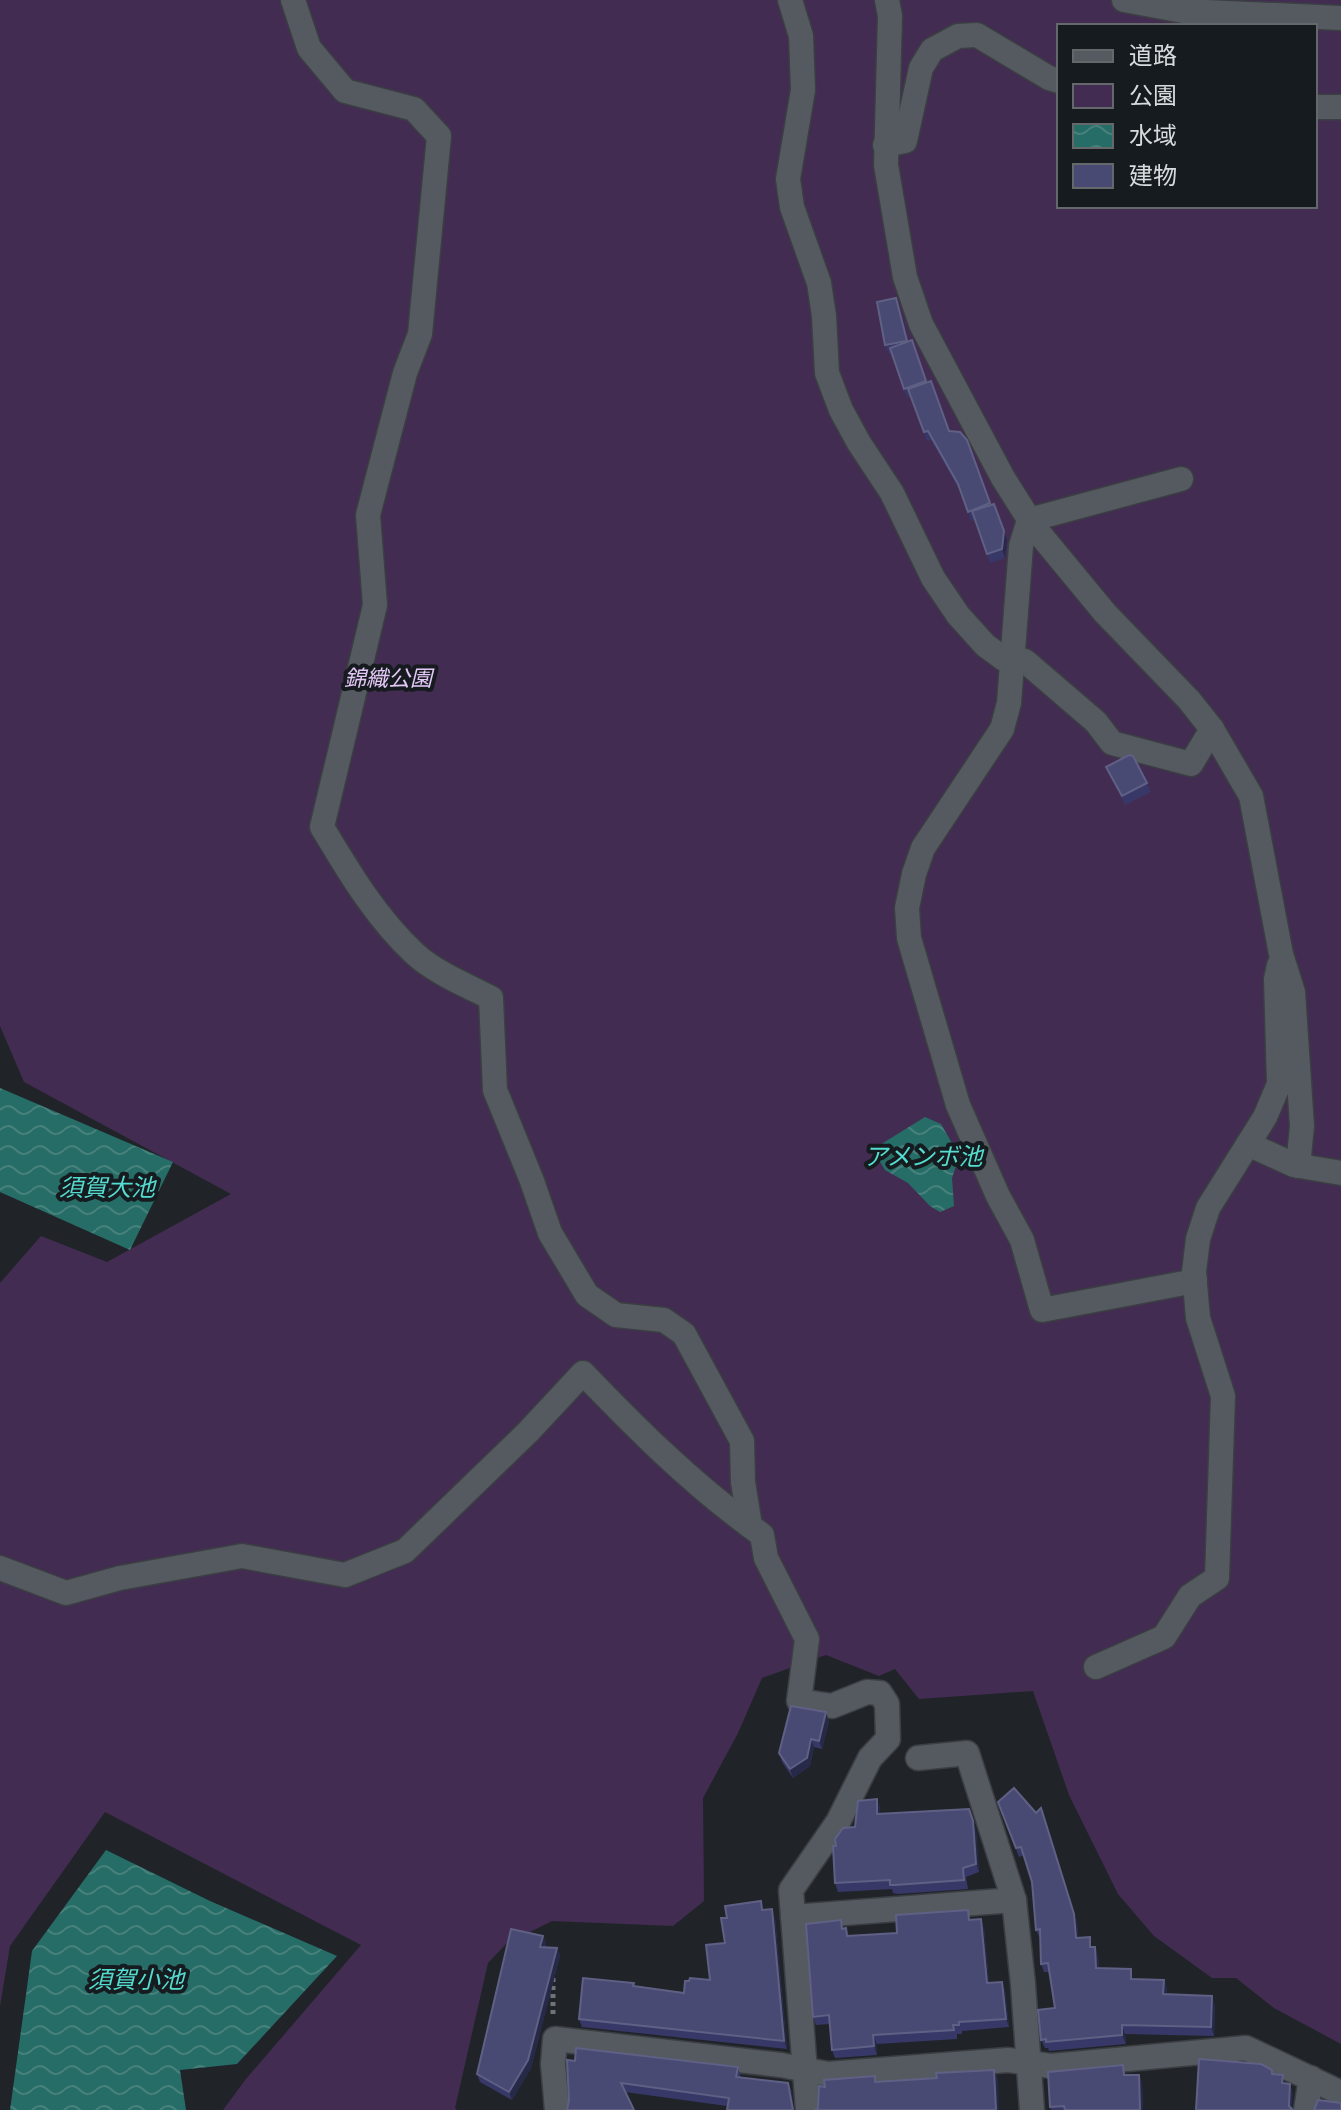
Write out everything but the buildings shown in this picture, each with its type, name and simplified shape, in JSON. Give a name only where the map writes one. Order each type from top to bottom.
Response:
[{"type":"street","points":[[293,0],[309,48],[345,91],[414,109],[439,136],[420,334],[405,373],[368,515],[375,605],[322,827],[363,895],[416,955],[454,980],[491,998],[495,1090],[550,1233],[587,1295],[616,1315],[664,1320],[684,1334],[742,1441],[743,1482],[750,1526]]},
{"type":"street","points":[[790,0],[801,36],[803,90],[788,179],[792,207],[819,283],[827,373],[841,410],[892,493],[933,578],[958,615],[985,645],[1004,659],[1025,661],[1096,722],[1112,743],[1191,764],[1212,729]]},
{"type":"street","points":[[887,0],[890,16],[886,165],[905,277],[921,324],[1029,520],[1105,613],[1189,700],[1212,729],[1251,796],[1281,954],[1293,992],[1302,1126],[1298,1166]]},
{"type":"street","points":[[1124,0],[1265,21],[1341,18]]},
{"type":"street","points":[[885,145],[905,141],[921,68],[932,50],[958,36],[977,35],[1057,80]]},
{"type":"street","points":[[1317,107],[1341,107]]},
{"type":"street","points":[[1029,520],[1181,479]]},
{"type":"street","points":[[1029,520],[1021,546],[1009,703],[1002,729],[923,848],[907,908],[909,938],[958,1105],[998,1196],[1022,1240],[1042,1310],[1195,1281]]},
{"type":"street","points":[[1096,1667],[1164,1637],[1190,1596],[1217,1578],[1223,1396],[1198,1318],[1195,1281],[1198,1239],[1208,1208],[1265,1117],[1279,1084],[1276,979],[1281,954]]},
{"type":"street","points":[[1248,1144],[1298,1166],[1341,1173]]},
{"type":"street","points":[[0,1568],[66,1593],[120,1578],[242,1556],[345,1575],[405,1551],[528,1432],[583,1373],[651,1444],[699,1488],[762,1535],[766,1558],[807,1639],[799,1701],[832,1706],[867,1692],[880,1693],[887,1704],[888,1739],[870,1758],[838,1822],[791,1890],[808,2110]]},
{"type":"street","points":[[918,1758],[967,1753],[1014,1900],[1032,2110]]},
{"type":"street","points":[[793,1917],[1014,1900]]},
{"type":"street","points":[[557,2110],[553,2064],[555,2039],[828,2074],[1008,2060],[1051,2066],[1246,2048],[1341,2093]]},
{"type":"street","points":[[1306,2110],[1311,2078]]},
{"type":"path","points":[[553,1973],[555,2039]]},
{"type":"green space","name":"錦織公園","points":[[0,0],[1341,0],[1341,2044],[1274,2008],[1236,1978],[1212,1978],[1154,1936],[1118,1894],[1069,1795],[1033,1691],[919,1699],[895,1669],[879,1676],[826,1655],[762,1678],[738,1733],[703,1798],[704,1901],[673,1926],[552,1921],[506,1944],[488,1963],[457,2110],[223,2110],[361,1945],[105,1812],[10,1946],[0,2006],[0,1283],[41,1236],[107,1262],[231,1194],[24,1082],[0,1026]]},
{"type":"water","name":"須賀大池","points":[[0,1088],[173,1162],[130,1250],[0,1192]]},
{"type":"water","name":"アメンボ池","points":[[925,1117],[941,1124],[957,1152],[958,1160],[952,1178],[954,1206],[940,1212],[908,1183],[885,1170],[874,1152]]},
{"type":"water","name":"須賀小池","points":[[106,1850],[210,1901],[337,1956],[237,2064],[180,2070],[186,2110],[10,2110],[32,1951]]}]
